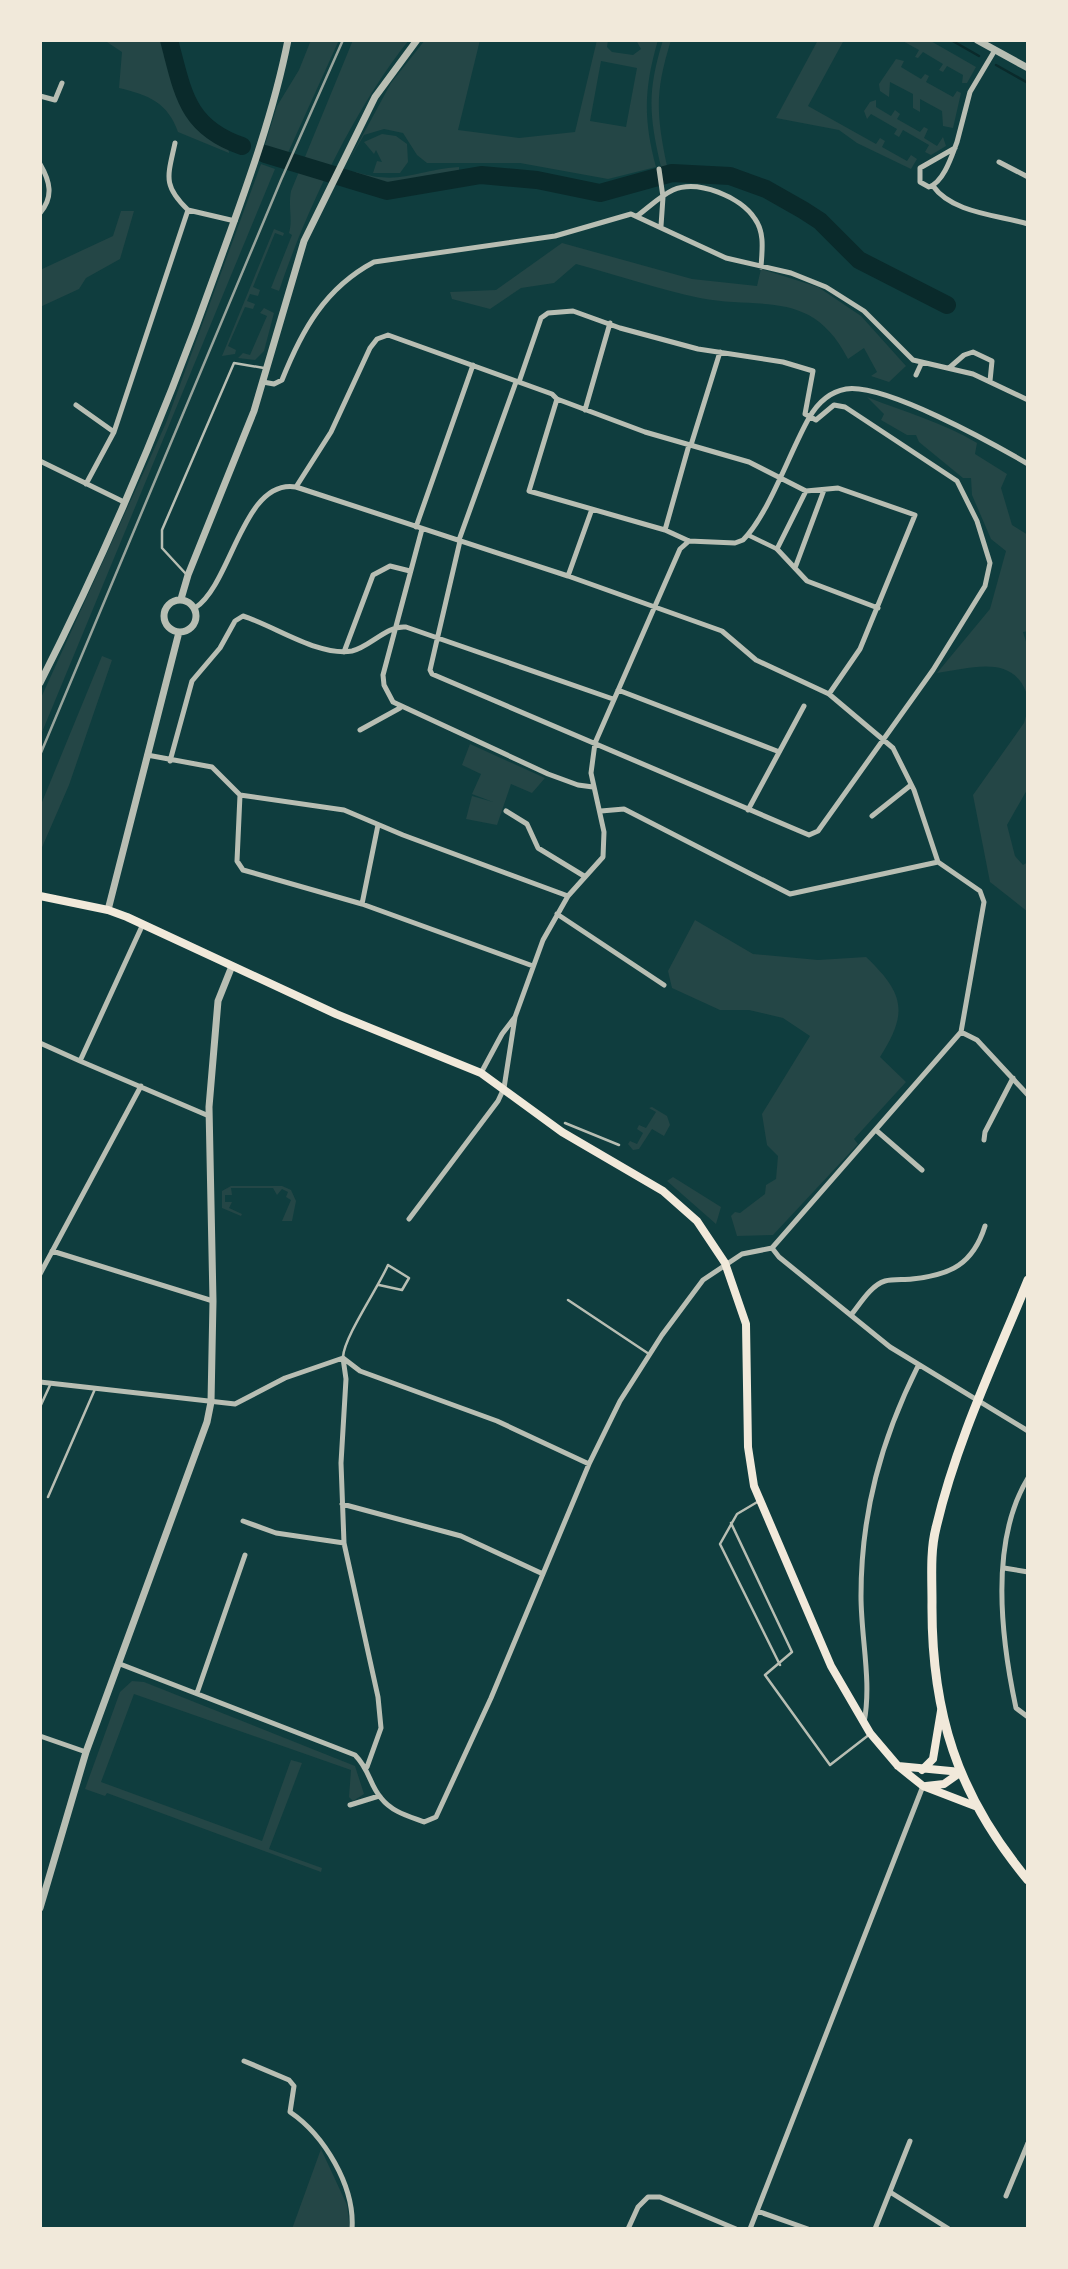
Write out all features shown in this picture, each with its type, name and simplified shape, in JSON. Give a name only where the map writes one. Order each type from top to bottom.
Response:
[{"type":"main road","points":[[40,896],[108,910],[143,924],[336,1014],[481,1073],[562,1132],[663,1191],[697,1222],[725,1263],[746,1324],[750,1466],[759,1501],[831,1666],[870,1733],[898,1766],[923,1786],[975,1806]]},
{"type":"main road","points":[[1028,1280],[978,1403],[952,1473],[935,1530],[932,1619],[934,1669],[941,1708],[961,1772],[975,1806],[1002,1849],[1028,1880]]},
{"type":"main road","points":[[922,1770],[933,1759],[941,1708]]},
{"type":"main road","points":[[898,1766],[961,1772]]},
{"type":"main road","points":[[923,1786],[944,1784],[961,1772]]},
{"type":"street","points":[[40,683],[76,612],[187,356],[235,221],[288,40]]},
{"type":"street","points":[[181,599],[188,575],[243,440],[263,382],[291,276],[320,207],[385,81],[417,40]]},
{"type":"street","points":[[977,40],[1028,68]]},
{"type":"street","points":[[933,186],[939,181],[955,148],[970,92],[995,50]]},
{"type":"street","points":[[40,96],[55,100],[62,83]]},
{"type":"street","points":[[174,143],[167,181],[174,197],[188,210],[235,221]]},
{"type":"street","points":[[955,148],[920,168],[920,182],[933,186],[938,193],[968,208],[1028,223]]},
{"type":"street","points":[[999,162],[1028,177]]},
{"type":"street","points":[[40,164],[50,188],[49,199],[40,213]]},
{"type":"street","points":[[659,171],[663,197],[661,226]]},
{"type":"street","points":[[637,216],[672,190],[699,186],[740,202],[756,220],[763,243],[761,267]]},
{"type":"street","points":[[86,484],[114,432],[188,210]]},
{"type":"street","points":[[263,382],[274,384],[282,380],[312,317],[353,274],[374,262],[555,236],[624,215],[637,216],[661,226],[710,251],[791,273],[842,296],[864,311],[897,348],[913,360],[990,381],[1028,400]]},
{"type":"street","points":[[573,311],[610,323],[698,349],[783,362],[813,371],[805,414],[809,418],[816,420],[834,405],[845,407],[957,481],[977,521],[990,563],[985,586],[884,739],[818,831],[809,835],[432,674],[430,670],[459,540],[541,318],[548,313],[573,311]]},
{"type":"street","points":[[585,410],[610,323]]},
{"type":"street","points":[[296,487],[331,432],[370,348],[383,336],[394,336],[552,394],[557,399],[585,410],[749,462],[806,491],[838,488],[915,515],[860,649],[829,694]]},
{"type":"street","points":[[665,530],[720,352]]},
{"type":"street","points":[[949,368],[964,355],[973,352],[992,361],[990,381]]},
{"type":"street","points":[[916,375],[922,362]]},
{"type":"street","points":[[473,365],[419,528],[383,675],[389,696],[400,708],[548,774],[578,785],[593,787]]},
{"type":"street","points":[[557,399],[529,491],[665,530],[689,541],[735,543],[748,535],[809,418],[830,394],[850,388],[933,414],[1028,464]]},
{"type":"street","points":[[76,405],[114,432]]},
{"type":"street","points":[[40,461],[124,502]]},
{"type":"street","points":[[120,1664],[355,1755],[367,1767],[379,1796],[395,1811],[424,1822],[436,1816],[589,1464],[620,1401],[649,1354],[703,1280],[725,1263],[747,1252],[772,1248],[961,1032],[984,902],[980,891],[938,862],[911,785],[893,748],[829,694],[756,660],[722,631],[568,576],[296,487],[283,486],[267,493],[256,507],[209,598],[195,608]]},
{"type":"street","points":[[795,568],[824,490]]},
{"type":"street","points":[[777,549],[806,491]]},
{"type":"street","points":[[568,576],[592,509]]},
{"type":"street","points":[[748,535],[777,549],[807,581],[878,608]]},
{"type":"street","points":[[409,1219],[496,1104],[504,1088],[515,1017],[533,966],[568,895],[603,857],[605,846],[601,811],[591,773],[595,743],[680,549],[689,541]]},
{"type":"street","points":[[344,652],[373,575],[390,566],[410,571]]},
{"type":"street","points":[[181,599],[195,608]]},
{"type":"street","points":[[181,599],[170,603],[164,615],[168,627],[179,632],[194,625],[195,608]]},
{"type":"street","points":[[170,761],[192,681],[220,648],[239,617],[256,620],[323,649],[344,652],[362,647],[402,626],[438,636],[613,699]]},
{"type":"street","points":[[108,910],[179,632]]},
{"type":"street","points":[[618,690],[777,751]]},
{"type":"street","points":[[748,810],[777,751],[804,706]]},
{"type":"street","points":[[360,730],[400,708]]},
{"type":"street","points":[[148,755],[212,767],[240,795],[344,810],[568,895]]},
{"type":"street","points":[[872,816],[911,785]]},
{"type":"street","points":[[240,795],[237,861],[243,870],[362,904],[533,966]]},
{"type":"street","points":[[601,811],[624,809],[790,894],[938,862]]},
{"type":"street","points":[[506,811],[527,824],[538,848],[584,876]]},
{"type":"street","points":[[362,904],[378,825]]},
{"type":"street","points":[[557,914],[664,985]]},
{"type":"street","points":[[80,1061],[143,924]]},
{"type":"street","points":[[40,1908],[86,1752],[191,1469],[211,1402],[213,1301],[209,1116],[218,1001],[232,966]]},
{"type":"street","points":[[481,1073],[502,1034],[515,1017]]},
{"type":"street","points":[[961,1032],[977,1040],[1028,1095]]},
{"type":"street","points":[[40,1043],[209,1116]]},
{"type":"street","points":[[984,1140],[1013,1078]]},
{"type":"street","points":[[40,1274],[141,1086]]},
{"type":"street","points":[[877,1131],[922,1171]]},
{"type":"street","points":[[851,1315],[876,1286],[886,1281],[922,1278],[967,1261],[977,1249],[985,1226]]},
{"type":"street","points":[[772,1248],[779,1257],[918,1366],[1028,1431]]},
{"type":"street","points":[[52,1251],[213,1301]]},
{"type":"street","points":[[343,1358],[360,1371],[497,1421],[589,1464]]},
{"type":"street","points":[[40,1382],[235,1404],[285,1378],[343,1358]]},
{"type":"street","points":[[343,1358],[346,1379],[342,1504],[344,1543],[378,1697],[381,1728],[367,1767]]},
{"type":"street","points":[[864,1723],[868,1703],[861,1598],[869,1500],[893,1416],[918,1366]]},
{"type":"street","points":[[1028,1478],[1010,1514],[1004,1568],[1003,1625],[1016,1708],[1028,1717]]},
{"type":"street","points":[[342,1504],[461,1536],[543,1574]]},
{"type":"street","points":[[243,1521],[276,1533],[344,1543]]},
{"type":"street","points":[[198,1693],[245,1555]]},
{"type":"street","points":[[1004,1568],[1028,1572]]},
{"type":"street","points":[[40,1736],[86,1752]]},
{"type":"street","points":[[750,2229],[923,1786]]},
{"type":"street","points":[[350,1805],[379,1796]]},
{"type":"street","points":[[244,2061],[289,2080],[294,2086],[290,2112],[307,2123],[340,2174],[349,2197],[352,2229]]},
{"type":"street","points":[[875,2229],[910,2141]]},
{"type":"street","points":[[1006,2196],[1028,2143]]},
{"type":"street","points":[[890,2192],[949,2229]]},
{"type":"street","points":[[628,2229],[638,2207],[648,2197],[660,2197],[736,2229]]},
{"type":"street","points":[[757,2211],[808,2229]]},
{"type":"street","points":[[934,2229],[937,2221]]},
{"type":"lane","points":[[188,575],[162,548],[162,530],[234,363],[267,368]]},
{"type":"lane","points":[[565,1123],[620,1145]]},
{"type":"lane","points":[[343,1358],[343,1345],[388,1265],[409,1279],[402,1290],[397,1292],[379,1285]]},
{"type":"lane","points":[[568,1300],[649,1354]]},
{"type":"lane","points":[[40,1407],[51,1383]]},
{"type":"lane","points":[[48,1497],[95,1389]]},
{"type":"lane","points":[[759,1501],[737,1514],[720,1544],[780,1665]]},
{"type":"lane","points":[[730,1523],[792,1652],[780,1665],[765,1675],[830,1765],[870,1733]]},
{"type":"shaded area","points":[[104,40],[177,40],[183,74],[201,117],[226,132],[229,153],[178,132],[163,107],[148,97],[119,88],[122,52]]},
{"type":"shaded area","points":[[311,40],[339,40],[287,155],[264,148],[277,106],[299,70]]},
{"type":"shaded area","points":[[353,40],[409,40],[370,96],[334,160],[303,227],[279,291],[271,288],[292,235],[289,233],[291,191]]},
{"type":"shaded area","points":[[425,40],[480,40],[458,130],[519,138],[575,132],[597,40],[608,40],[607,47],[612,52],[633,55],[641,49],[636,40],[658,40],[650,73],[647,104],[649,134],[656,167],[608,179],[520,163],[427,163],[417,155],[403,133],[384,129],[364,135],[347,164],[391,83]],"holes":[[[601,61],[637,68],[626,127],[590,121]]]},
{"type":"shaded area","points":[[663,40],[671,40],[660,89],[659,117],[667,166],[661,167],[652,118],[652,89]]},
{"type":"shaded area","points":[[818,40],[844,40],[808,106],[876,144],[880,138],[885,141],[882,147],[907,161],[911,155],[917,159],[911,169],[857,143],[839,130],[776,118]]},
{"type":"shaded area","points":[[901,40],[929,40],[976,67],[967,83],[962,83],[963,75],[947,66],[943,72],[939,70],[943,64],[923,52],[918,58],[915,57],[919,50]]},
{"type":"shaded area","points":[[896,59],[904,61],[901,67],[921,79],[925,74],[929,76],[926,82],[953,97],[957,91],[961,93],[953,128],[943,126],[942,111],[920,99],[920,112],[913,108],[913,94],[890,82],[889,97],[880,91],[879,84]]},
{"type":"shaded area","points":[[876,100],[876,107],[891,116],[895,110],[900,114],[897,119],[920,132],[924,127],[928,129],[924,138],[937,146],[943,137],[946,146],[931,155],[925,152],[929,145],[903,130],[899,137],[894,134],[897,129],[871,114],[867,119],[864,111],[870,102]]},
{"type":"shaded area","points":[[382,134],[396,136],[407,144],[408,162],[400,173],[373,173],[377,161],[382,162],[376,150],[374,154],[364,142]]},
{"type":"shaded area","points":[[261,164],[275,169],[40,737],[40,700],[166,423]]},
{"type":"shaded area","points":[[459,167],[459,176],[392,188],[355,179],[356,172],[385,178]]},
{"type":"shaded area","points":[[121,211],[134,211],[120,259],[86,278],[79,289],[40,307],[40,270],[113,236]]},
{"type":"shaded area","points":[[274,229],[284,233],[283,236],[275,233],[253,287],[260,290],[258,296],[250,294],[247,301],[255,304],[253,309],[245,307],[228,346],[236,350],[235,354],[222,356]]},
{"type":"shaded area","points":[[562,243],[692,279],[757,286],[761,269],[818,287],[861,316],[906,366],[889,382],[871,376],[877,372],[864,348],[848,359],[834,336],[818,321],[783,306],[700,298],[576,264],[554,283],[521,288],[490,309],[452,299],[450,292],[496,290]]},
{"type":"shaded area","points":[[264,308],[274,313],[264,351],[255,360],[238,358],[243,353],[250,355],[267,316],[260,313]]},
{"type":"shaded area","points":[[867,397],[937,423],[977,443],[975,454],[1007,474],[1001,488],[1012,525],[1028,535],[1028,631],[1023,632],[1028,648],[1028,698],[1014,674],[1003,669],[978,667],[937,673],[990,609],[1006,551],[991,539],[972,495],[971,478],[963,478],[919,442],[916,435],[907,435],[881,420],[884,414]]},
{"type":"shaded area","points":[[102,656],[112,660],[69,785],[40,852],[40,807]]},
{"type":"shaded area","points":[[1028,709],[1028,788],[1007,825],[1015,856],[1023,865],[1028,862],[1028,912],[990,882],[973,795],[1024,723]]},
{"type":"shaded area","points":[[470,744],[545,778],[532,793],[511,784],[497,825],[466,819],[472,796],[493,802],[472,794],[481,774],[462,765]]},
{"type":"shaded area","points":[[695,920],[753,954],[818,960],[866,957],[889,982],[898,1004],[895,1028],[880,1057],[906,1082],[854,1139],[858,1144],[773,1235],[737,1236],[731,1216],[735,1212],[740,1213],[765,1194],[766,1185],[776,1179],[778,1156],[767,1145],[762,1114],[810,1036],[783,1018],[749,1010],[720,1010],[672,988],[668,971]]},
{"type":"shaded area","points":[[652,1107],[667,1116],[670,1125],[664,1136],[652,1129],[639,1149],[633,1150],[628,1144],[630,1141],[637,1144],[643,1133],[637,1129],[639,1125],[646,1128],[656,1112],[649,1108]]},
{"type":"shaded area","points":[[673,1177],[721,1207],[716,1224],[667,1181]]},
{"type":"shaded area","points":[[231,1186],[282,1186],[291,1190],[296,1201],[292,1221],[282,1221],[291,1200],[286,1197],[288,1192],[282,1189],[277,1195],[273,1188],[231,1188],[232,1195],[225,1195],[225,1202],[232,1202],[229,1208],[242,1214],[241,1216],[222,1208],[222,1191]]},
{"type":"shaded area","points":[[132,1681],[144,1682],[355,1766],[364,1794],[353,1801],[349,1797],[351,1770],[134,1694],[101,1782],[262,1841],[291,1760],[302,1763],[269,1849],[322,1868],[321,1872],[107,1793],[105,1796],[85,1789],[120,1692]]},
{"type":"shaded area","points":[[321,2149],[347,2205],[350,2229],[292,2229]]},
{"type":"waterway","points":[[169,40],[183,91],[198,118],[223,138],[242,146]]},
{"type":"waterway","points":[[951,40],[979,56]]},
{"type":"waterway","points":[[996,65],[1028,83]]},
{"type":"waterway","points":[[265,154],[387,191],[481,175],[537,180],[600,193],[672,173],[730,176],[766,189],[803,210],[820,221],[859,260],[947,305]]},
{"type":"railway","points":[[40,755],[281,180],[343,40]]}]
